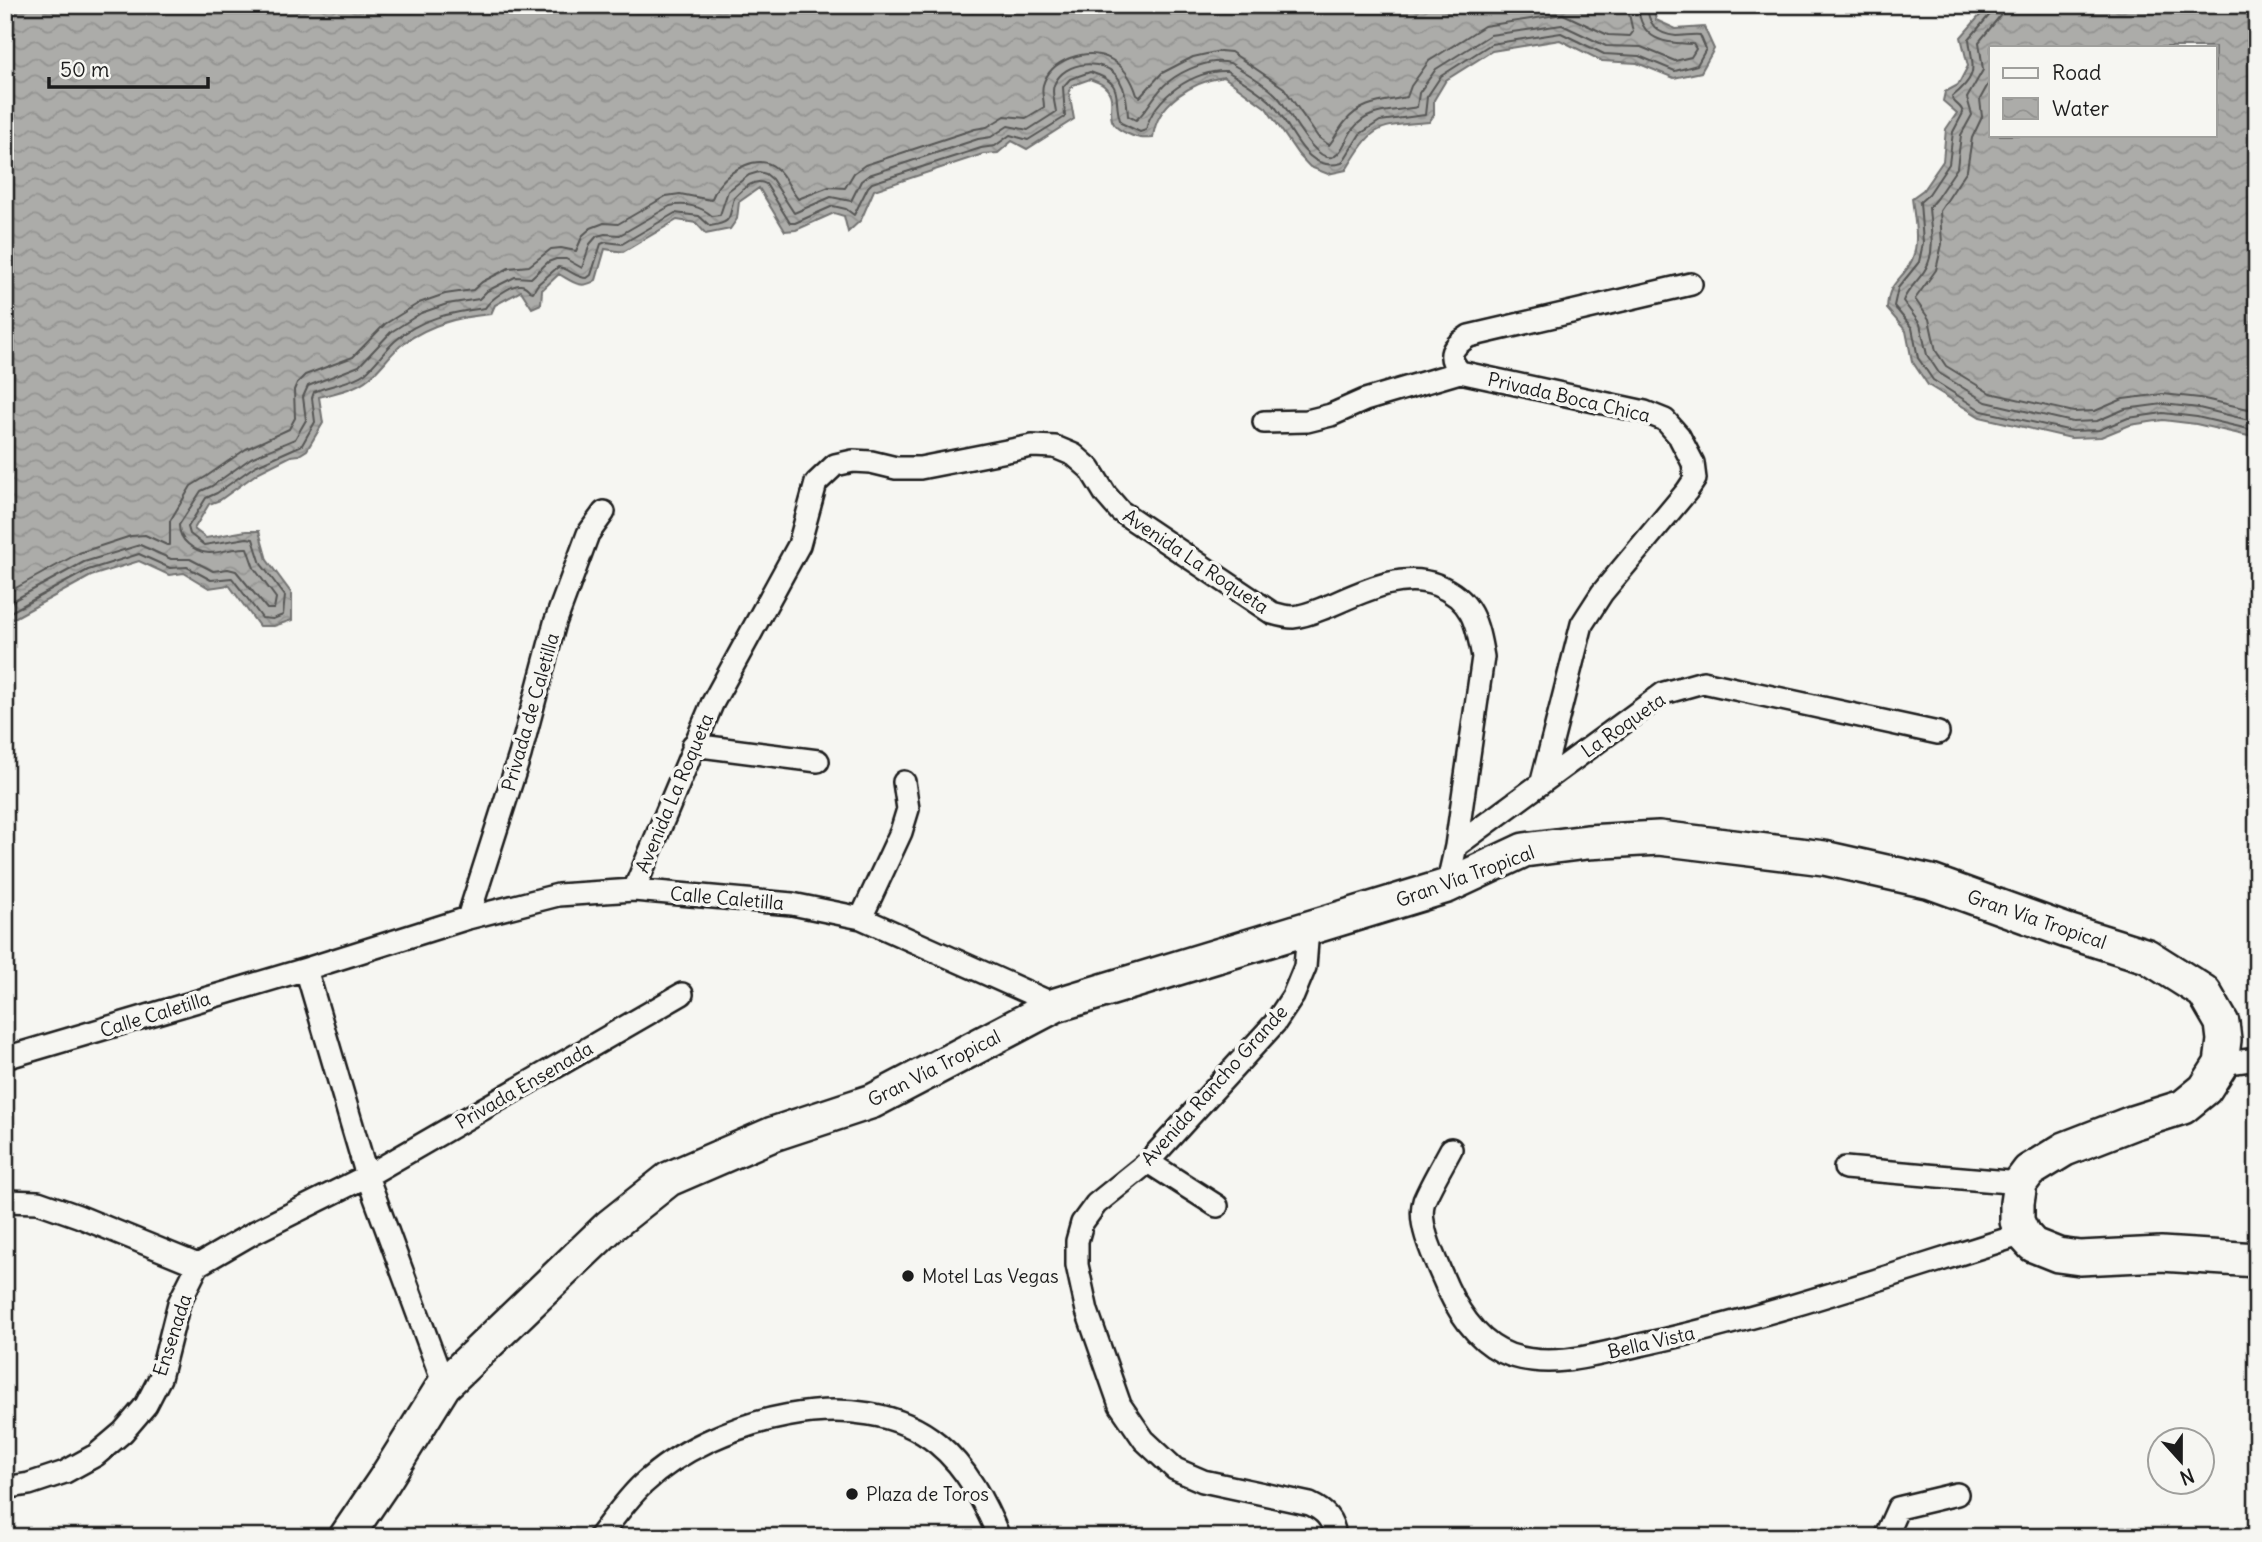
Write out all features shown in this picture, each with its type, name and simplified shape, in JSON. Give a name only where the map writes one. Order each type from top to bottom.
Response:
[{"type":"main road","name":"Gran Vía Tropical","points":[[346,1537],[444,1385],[610,1226],[669,1179],[773,1135],[873,1101],[1055,1005],[1447,886],[1524,850],[1587,842],[1659,838],[1824,858],[1931,882],[2067,931],[2147,956],[2204,992],[2222,1023],[2224,1040],[2221,1064]]},
{"type":"main road","points":[[2221,1064],[2205,1089],[2182,1107],[2065,1149],[2029,1171],[2020,1183],[2017,1221],[2023,1234],[2034,1245],[2058,1255],[2080,1258],[2161,1254],[2257,1260]]},
{"type":"street","name":"Privada Boca Chica","points":[[1542,781],[1582,624],[1602,593],[1687,491],[1695,479],[1693,463],[1679,436],[1665,420],[1645,412],[1460,372],[1452,363],[1451,355],[1456,344],[1469,336],[1691,284]]},
{"type":"street","points":[[1264,422],[1307,421],[1331,415],[1365,400],[1460,372]]},
{"type":"street","name":"Avenida La Roqueta","points":[[634,890],[712,704],[799,545],[816,484],[835,465],[853,461],[896,468],[920,468],[1032,446],[1055,447],[1074,455],[1090,469],[1120,511],[1272,613],[1292,617],[1308,614],[1370,589],[1401,581],[1427,581],[1451,591],[1467,605],[1478,628],[1483,657],[1456,846],[1447,886]]},
{"type":"street","name":"Privada de Caletilla","points":[[468,918],[520,755],[555,623],[588,534],[604,512]]},
{"type":"street","name":"La Roqueta","points":[[1456,846],[1664,693],[1703,682],[1938,733]]},
{"type":"street","points":[[693,744],[818,761]]},
{"type":"street","points":[[861,918],[901,832],[908,810],[904,782]]},
{"type":"street","name":"Calle Caletilla","points":[[5,1058],[468,918],[558,895],[634,890],[792,904],[861,918],[1055,1005]]},
{"type":"street","name":"Avenida Rancho Grande","points":[[1308,929],[1305,968],[1293,996],[1275,1023],[1148,1162],[1096,1204],[1082,1223],[1077,1241],[1077,1265],[1087,1311],[1120,1405],[1144,1440],[1175,1469],[1203,1481],[1310,1504],[1323,1510],[1334,1527],[1335,1537]]},
{"type":"street","points":[[306,969],[367,1175],[444,1385]]},
{"type":"street","name":"Privada Ensenada","points":[[367,1175],[682,994]]},
{"type":"street","points":[[2221,1064],[2257,1059]]},
{"type":"street","name":"Bella Vista","points":[[1451,1149],[1423,1204],[1424,1232],[1448,1289],[1464,1318],[1482,1338],[1508,1355],[1535,1361],[1569,1360],[1721,1326],[2023,1234]]},
{"type":"street","points":[[1148,1162],[1217,1206]]},
{"type":"street","points":[[1845,1168],[2020,1183]]},
{"type":"street","points":[[5,1201],[38,1202],[198,1265],[255,1232],[367,1175]]},
{"type":"street","name":"Ensenada","points":[[5,1488],[29,1484],[65,1472],[96,1455],[123,1432],[146,1405],[160,1378],[179,1303],[198,1265]]},
{"type":"street","points":[[598,1537],[643,1483],[684,1454],[733,1430],[780,1417],[823,1410],[863,1412],[904,1422],[938,1443],[964,1470],[999,1537]]},
{"type":"street","points":[[1885,1537],[1898,1508],[1957,1494]]},
{"type":"water","points":[[5,5],[1653,5],[1656,20],[1676,29],[1704,27],[1714,49],[1701,72],[1674,78],[1637,63],[1602,61],[1560,40],[1492,51],[1446,80],[1434,100],[1434,115],[1429,122],[1378,130],[1364,143],[1346,170],[1328,174],[1310,167],[1266,108],[1224,77],[1200,84],[1178,96],[1161,114],[1153,138],[1139,138],[1118,128],[1111,117],[1109,93],[1102,84],[1090,79],[1073,85],[1069,91],[1074,119],[1027,149],[1012,141],[998,153],[983,154],[874,190],[861,220],[848,232],[844,216],[834,213],[796,230],[785,231],[759,188],[739,202],[737,219],[730,229],[706,234],[696,223],[677,220],[623,252],[605,249],[596,280],[591,283],[577,284],[559,274],[542,290],[541,304],[532,308],[521,291],[495,305],[491,314],[456,319],[435,326],[399,347],[364,382],[319,397],[323,423],[307,450],[259,472],[220,500],[209,504],[194,529],[206,538],[259,531],[267,560],[292,594],[292,620],[274,626],[259,626],[229,585],[209,588],[184,573],[169,575],[139,561],[91,576],[5,623]]},
{"type":"water","points":[[1989,5],[2257,5],[2257,438],[2196,424],[2163,420],[2130,425],[2101,437],[2071,438],[1980,417],[1928,385],[1912,361],[1906,331],[1887,309],[1888,299],[1912,260],[1916,245],[1912,198],[1923,190],[1943,161],[1946,129],[1957,113],[1943,101],[1945,92],[1958,85],[1968,66],[1961,37]]},
{"type":"place","name":"Motel Las Vegas","points":[[908,1276]]},
{"type":"place","name":"Plaza de Toros","points":[[852,1494]]}]
